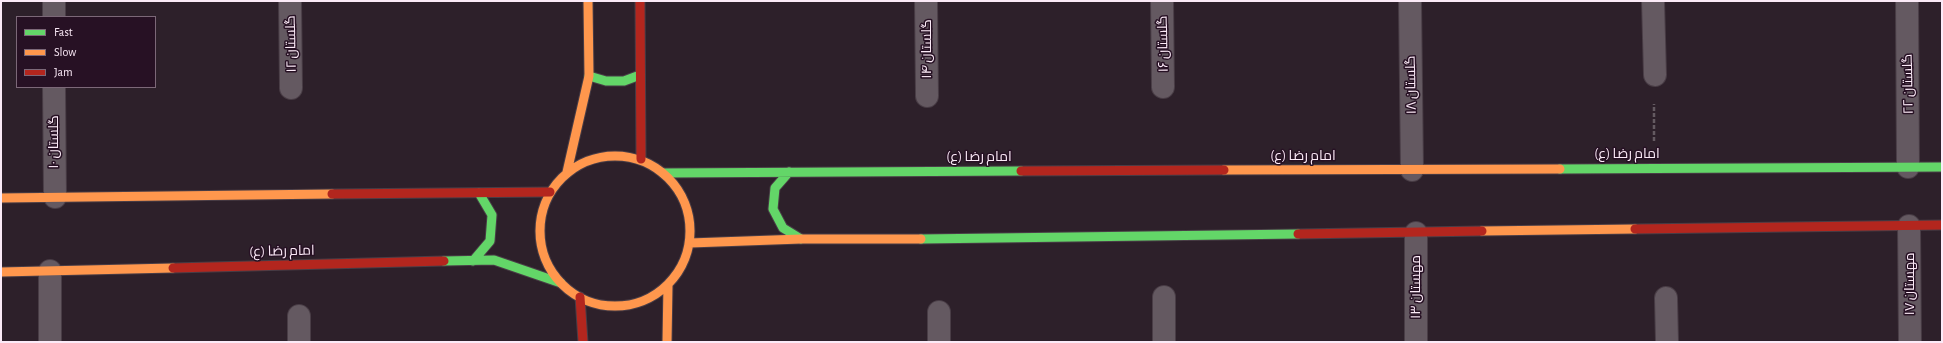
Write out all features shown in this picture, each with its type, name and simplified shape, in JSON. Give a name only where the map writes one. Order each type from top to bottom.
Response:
[{"type":"street","points":[[54,1],[54,16]]},
{"type":"street","name":"گلستان ۱۲","points":[[290,1],[291,88]]},
{"type":"street","points":[[567,172],[589,76],[588,1]]},
{"type":"street","points":[[640,1],[641,159]]},
{"type":"street","name":"گلستان ۱۴","points":[[926,1],[927,96]]},
{"type":"street","name":"گلستان ۱۶","points":[[1162,1],[1163,87]]},
{"type":"street","name":"گلستان ۱۸","points":[[1410,1],[1412,170]]},
{"type":"street","points":[[1653,1],[1655,75]]},
{"type":"street","name":"گلستان ۲۲","points":[[1907,1],[1908,167]]},
{"type":"street","points":[[589,76],[606,82],[618,82],[640,75]]},
{"type":"street","name":"گلستان ۱۰","points":[[54,88],[55,197]]},
{"type":"street","points":[[615,155],[641,159],[663,173],[680,193],[689,217],[690,243],[682,266],[668,285],[648,298],[626,305],[602,305],[580,297],[561,283],[547,263],[540,240],[541,216],[550,192],[567,172],[590,160],[615,155]]},
{"type":"street","name":"امام رضا (ع)","points":[[663,173],[1942,167]]},
{"type":"street","points":[[789,172],[775,188],[773,210],[782,228],[801,239]]},
{"type":"street","points":[[1,198],[550,192]]},
{"type":"street","points":[[473,261],[490,241],[492,215],[479,193]]},
{"type":"street","points":[[690,243],[801,239],[1416,233],[1942,225]]},
{"type":"street","name":"مهستان ۱۷","points":[[1909,226],[1910,342]]},
{"type":"street","name":"مهستان ۱۳","points":[[1416,233],[1416,342]]},
{"type":"street","name":"امام رضا (ع)","points":[[1,272],[494,260],[561,283]]},
{"type":"street","points":[[50,271],[50,342]]},
{"type":"street","points":[[667,342],[668,285]]},
{"type":"street","points":[[580,297],[583,342]]},
{"type":"street","points":[[1164,297],[1164,342]]},
{"type":"street","points":[[1666,298],[1667,342]]},
{"type":"street","points":[[939,312],[939,342]]},
{"type":"street","points":[[299,316],[299,342]]},
{"type":"path","points":[[1654,168],[1655,75]]},
{"type":"traffic: fast","points":[[589,76],[606,81],[624,81],[640,75]]},
{"type":"traffic: fast","points":[[1560,169],[1942,167]]},
{"type":"traffic: fast","points":[[663,173],[1021,171]]},
{"type":"traffic: fast","points":[[789,172],[775,188],[773,209],[783,228],[801,239]]},
{"type":"traffic: fast","points":[[473,261],[490,241],[492,215],[479,193]]},
{"type":"traffic: fast","points":[[921,239],[1298,234]]},
{"type":"traffic: fast","points":[[444,261],[494,260],[561,283]]},
{"type":"traffic: slow","points":[[567,172],[589,76],[588,1]]},
{"type":"traffic: slow","points":[[615,156],[637,159],[657,169],[668,178],[677,189],[687,209],[690,231],[687,253],[677,273],[668,284],[657,293],[637,303],[615,306],[593,303],[573,293],[562,284],[553,273],[543,253],[540,231],[543,209],[553,189],[562,178],[573,169],[593,159],[615,156]]},
{"type":"traffic: slow","points":[[1224,170],[1560,169]]},
{"type":"traffic: slow","points":[[1,198],[332,194]]},
{"type":"traffic: slow","points":[[1482,231],[1635,229]]},
{"type":"traffic: slow","points":[[690,243],[801,239],[921,239]]},
{"type":"traffic: slow","points":[[1,272],[173,268]]},
{"type":"traffic: slow","points":[[667,342],[668,285]]},
{"type":"traffic: jam","points":[[640,1],[641,159]]},
{"type":"traffic: jam","points":[[1021,171],[1224,170]]},
{"type":"traffic: jam","points":[[332,194],[550,192]]},
{"type":"traffic: jam","points":[[1635,229],[1942,225]]},
{"type":"traffic: jam","points":[[1298,234],[1482,231]]},
{"type":"traffic: jam","points":[[173,268],[444,261]]},
{"type":"traffic: jam","points":[[580,297],[583,342]]}]
